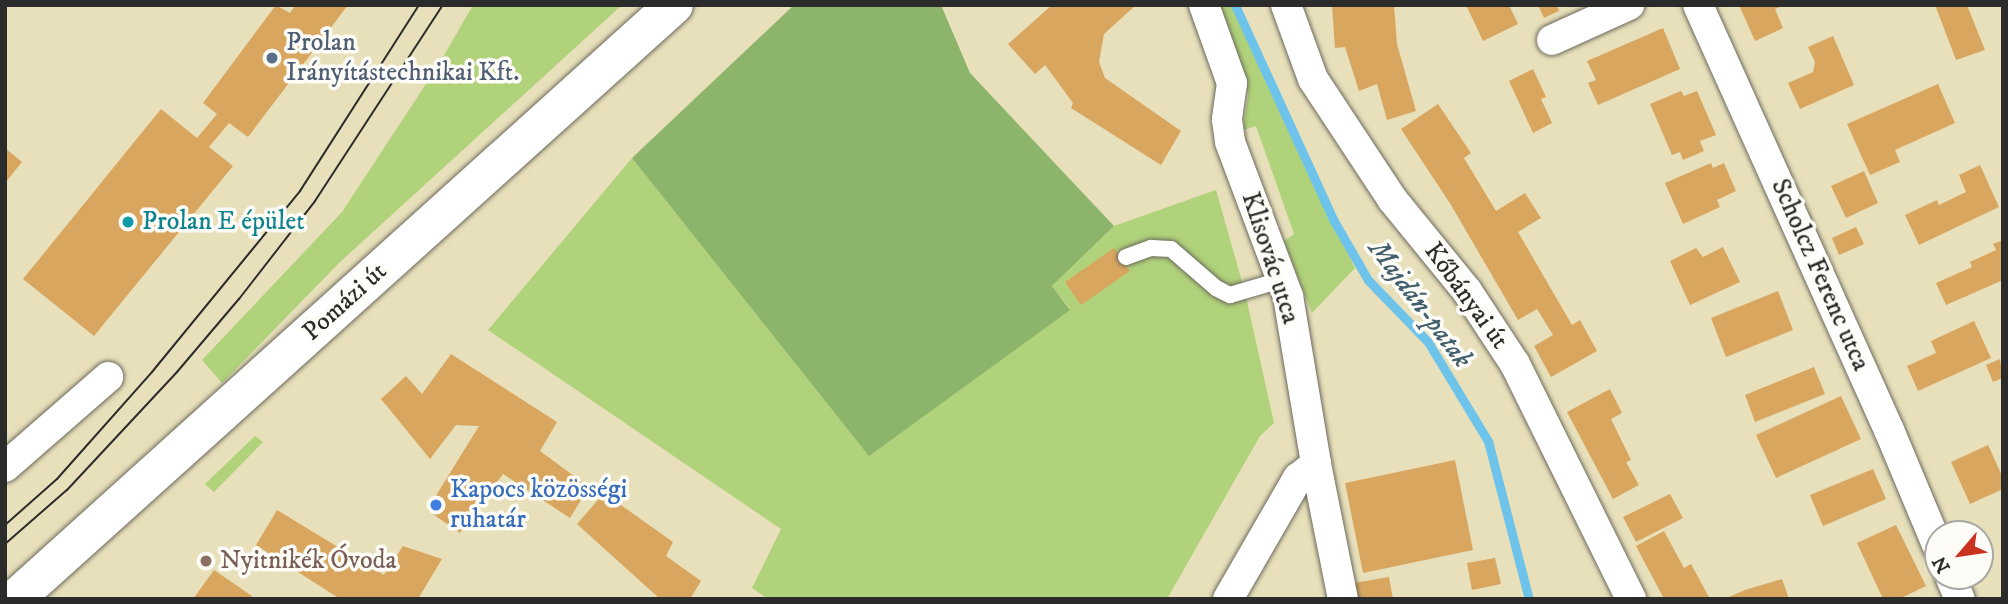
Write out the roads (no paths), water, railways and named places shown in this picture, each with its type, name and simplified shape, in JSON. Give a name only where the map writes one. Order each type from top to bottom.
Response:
[{"type":"main road","name":"Pomázi út","points":[[15,599],[674,5]]},
{"type":"street","name":"Klisovác utca","points":[[1203,5],[1232,83],[1227,120],[1230,142],[1291,310],[1316,464],[1343,599]]},
{"type":"street","name":"Kőbányai út","points":[[1286,5],[1312,79],[1392,198],[1467,291],[1515,364],[1630,599]]},
{"type":"street","points":[[1552,40],[1629,5]]},
{"type":"street","name":"Scholcz Ferenc utca","points":[[1698,5],[1927,520]]},
{"type":"street","points":[[5,467],[108,377]]},
{"type":"street","points":[[1228,599],[1298,478],[1316,464]]},
{"type":"lane","points":[[1126,257],[1151,248],[1171,249],[1216,288],[1230,295],[1281,280]]},
{"type":"waterway","name":"Majdán-patak","points":[[1235,5],[1334,221],[1368,280],[1428,342],[1488,441],[1529,599]]},
{"type":"tram line","points":[[5,525],[57,479],[152,372],[300,191],[419,5]]},
{"type":"tram line","points":[[5,544],[67,490],[177,372],[239,299],[315,201],[443,5]]},
{"type":"place","name":"Prolan Irányítástechnikai Kft.","points":[[272,58]]},
{"type":"place","name":"Prolan E épület","points":[[128,222]]},
{"type":"place","name":"Kapocs közösségi ruhatár","points":[[436,505]]},
{"type":"place","name":"Nyitnikék Óvoda","points":[[206,561]]}]
